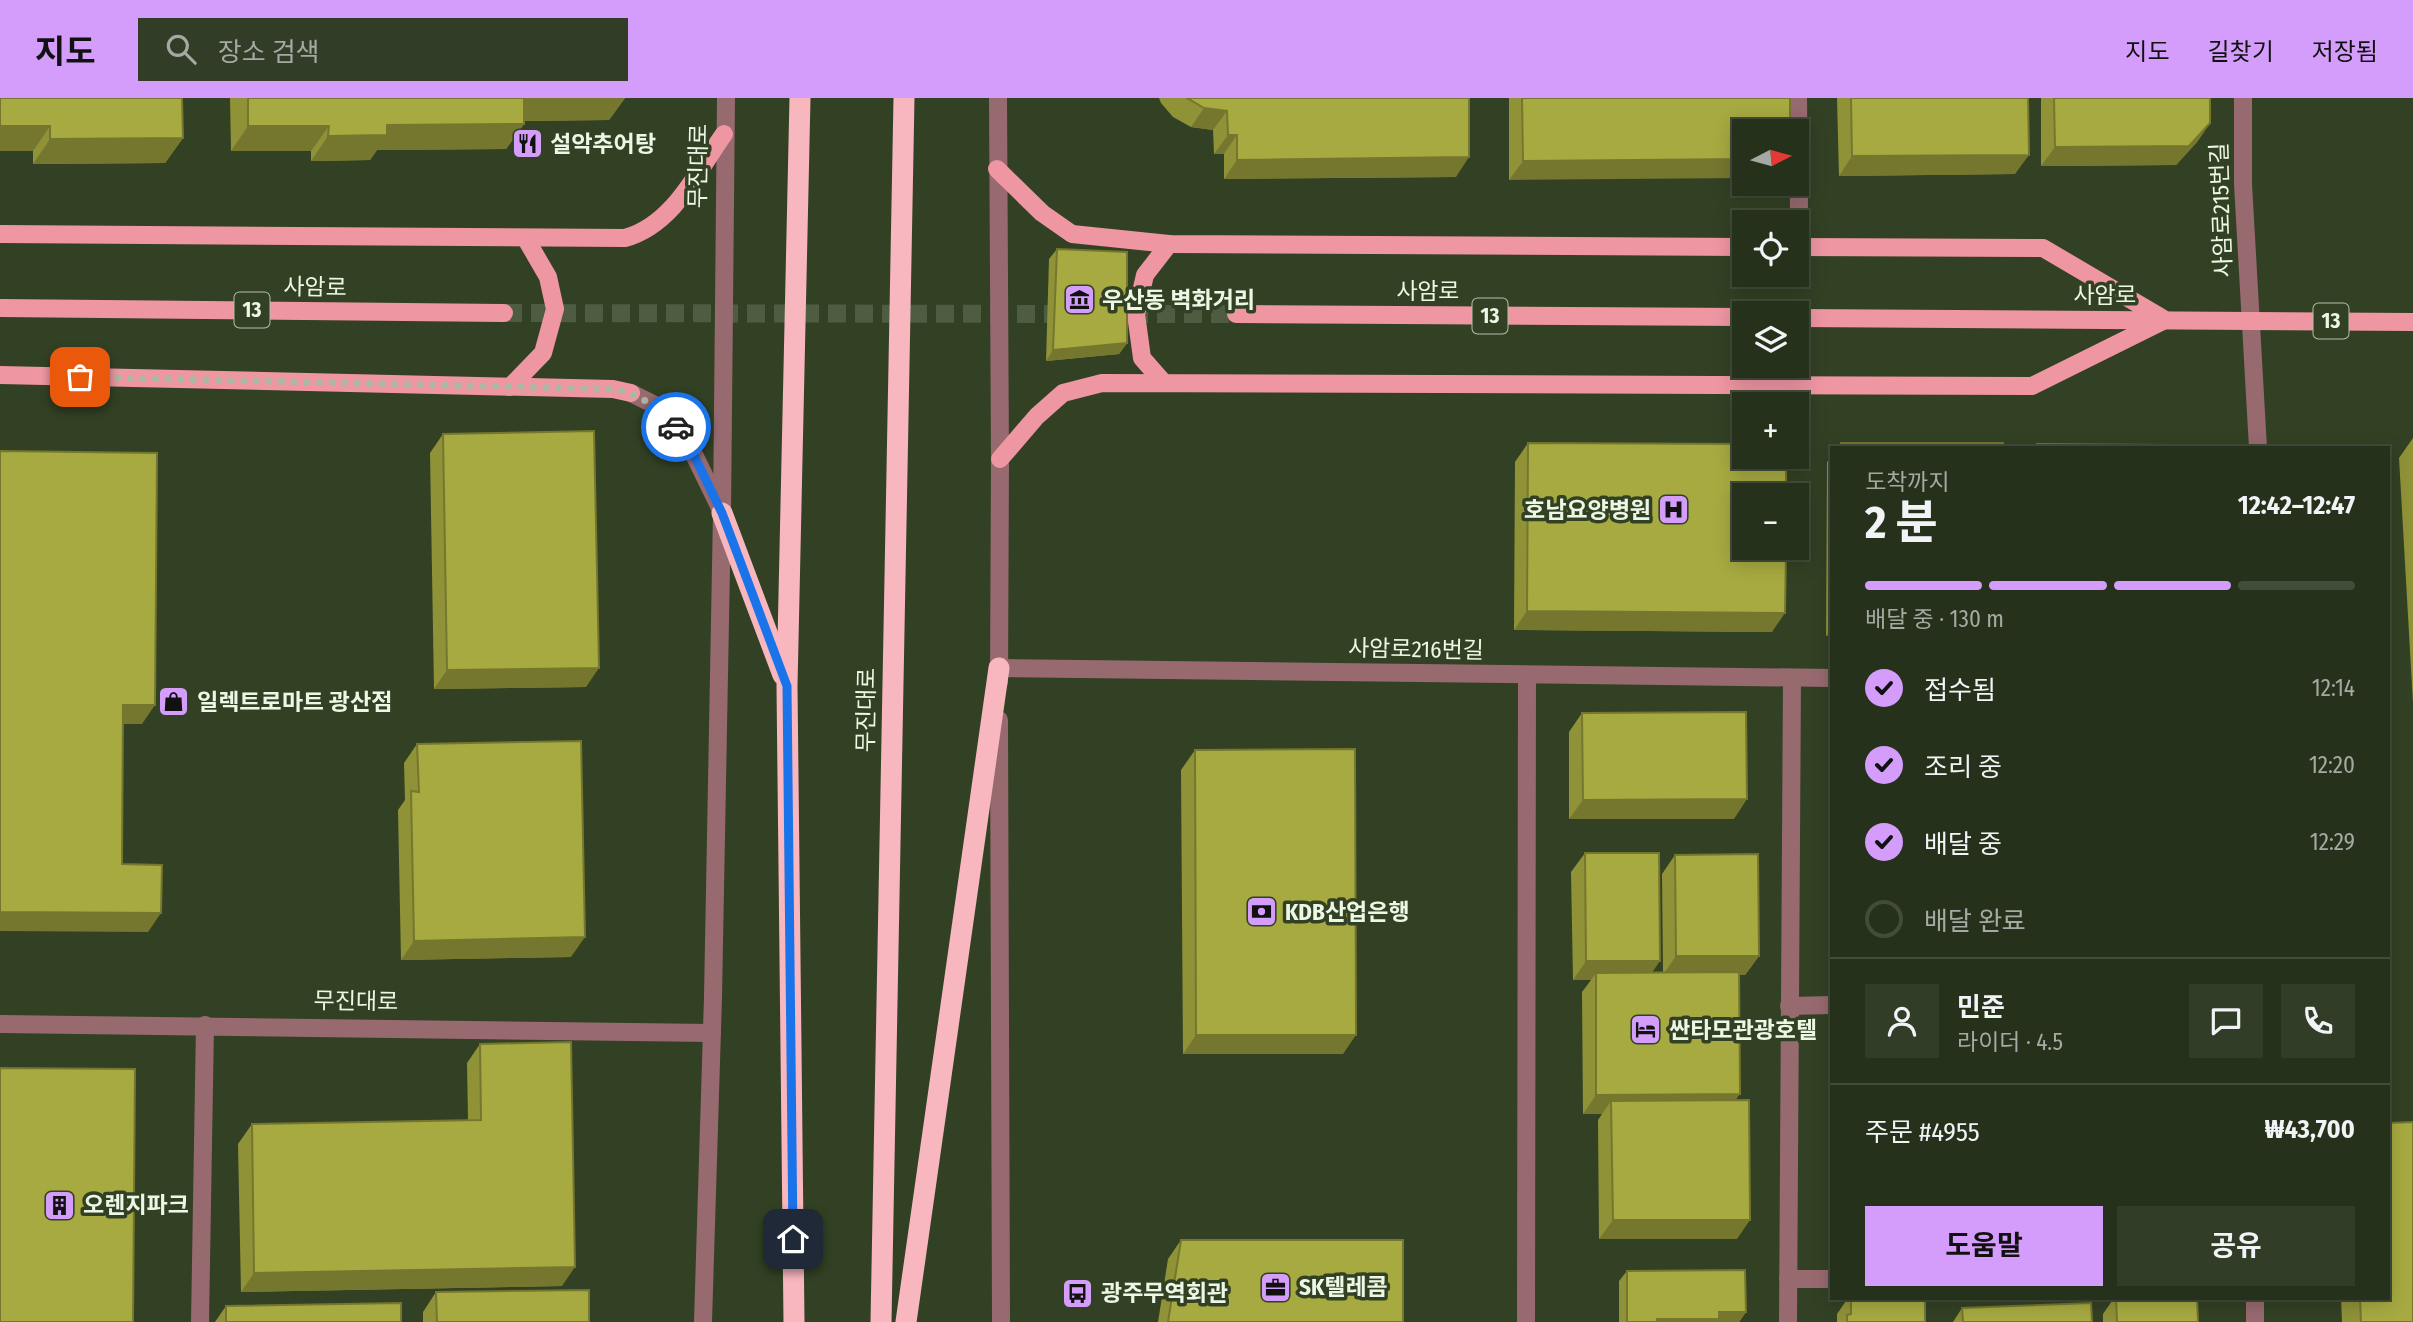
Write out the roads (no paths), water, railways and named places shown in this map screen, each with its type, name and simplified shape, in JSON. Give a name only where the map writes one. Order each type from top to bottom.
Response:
[{"type":"highway","points":[[794,1322],[787,686],[800,98]]},
{"type":"highway","name":"무진대로","points":[[881,1322],[904,98]]},
{"type":"highway","points":[[722,513],[787,686]]},
{"type":"highway","points":[[906,1322],[999,668]]},
{"type":"main road","points":[[0,234],[625,238],[643,233],[668,214],[724,134]]},
{"type":"main road","points":[[997,169],[1042,213],[1072,234],[1169,244],[1732,247]]},
{"type":"main road","points":[[510,387],[543,353],[555,309],[548,277],[526,239]]},
{"type":"main road","points":[[1163,382],[1142,358],[1136,314],[1145,275],[1169,244]]},
{"type":"main road","points":[[1809,247],[2043,248],[2165,320]]},
{"type":"main road","name":"사암로","points":[[0,308],[504,313]]},
{"type":"main road","name":"사암로","points":[[1236,314],[1732,317]]},
{"type":"main road","name":"사암로","points":[[1809,318],[2413,322]]},
{"type":"main road","points":[[1000,458],[1037,416],[1063,393],[1102,383],[2032,386],[2165,320]]},
{"type":"main road","points":[[0,375],[613,389],[631,393]]},
{"type":"street","name":"무진대로","points":[[703,1322],[712,1033],[722,513],[726,98]]},
{"type":"street","points":[[998,98],[1001,1322]]},
{"type":"street","points":[[1798,98],[1799,209]]},
{"type":"street","name":"사암로215번길","points":[[2243,98],[2250,320]]},
{"type":"street","points":[[2250,320],[2258,446]]},
{"type":"street","points":[[631,393],[657,406],[684,435],[722,513]]},
{"type":"street","name":"사암로216번길","points":[[999,668],[1830,678]]},
{"type":"street","points":[[1526,1322],[1527,675]]},
{"type":"street","points":[[1788,1322],[1792,678]]},
{"type":"street","points":[[1789,1006],[1830,1005]]},
{"type":"street","name":"무진대로","points":[[0,1024],[712,1033]]},
{"type":"street","points":[[200,1322],[205,1026]]},
{"type":"street","points":[[1788,1279],[1830,1279]]},
{"type":"street","points":[[2255,1300],[2255,1322]]},
{"type":"tunnel","points":[[504,313],[1071,314]]},
{"type":"tunnel","points":[[1103,314],[1236,314]]},
{"type":"place","name":"설악추어탕","points":[[527,144]]},
{"type":"place","name":"우산동 벽화거리","points":[[1079,300]]},
{"type":"place","name":"호남요양병원","points":[[1674,510]]},
{"type":"place","name":"일렉트로마트 광산점","points":[[174,702]]},
{"type":"place","name":"KDB산업은행","points":[[1262,912]]},
{"type":"place","name":"싼타모관광호텔","points":[[1646,1030]]},
{"type":"place","name":"오렌지파크","points":[[60,1205]]},
{"type":"place","name":"SK텔레콤","points":[[1276,1287]]},
{"type":"place","name":"광주무역회관","points":[[1078,1293]]}]
